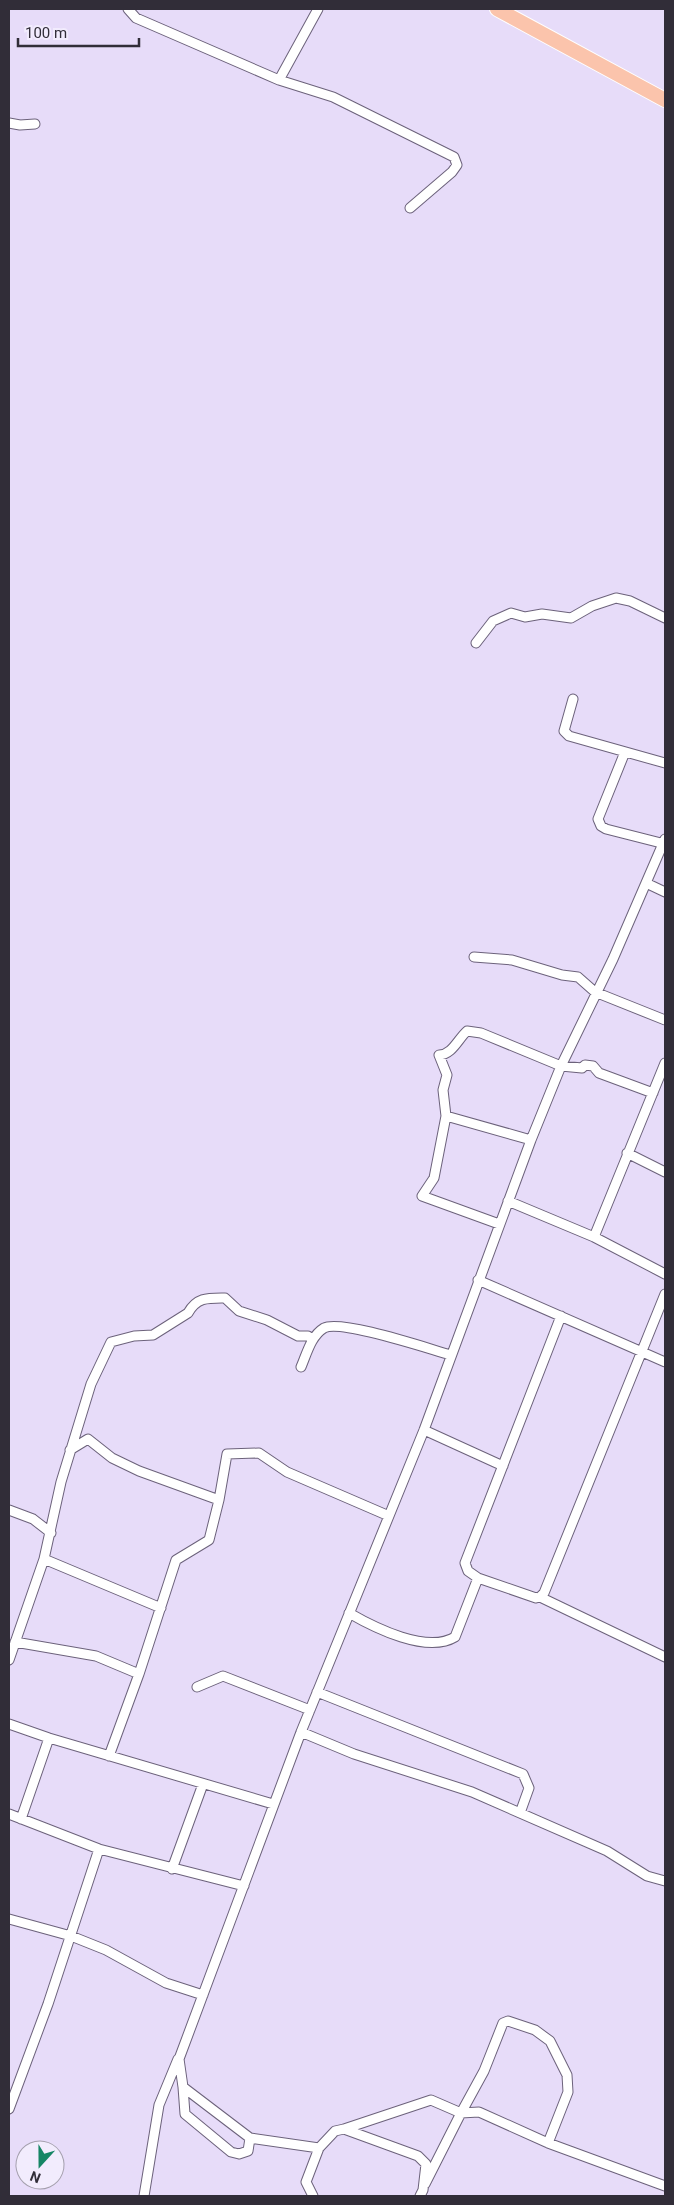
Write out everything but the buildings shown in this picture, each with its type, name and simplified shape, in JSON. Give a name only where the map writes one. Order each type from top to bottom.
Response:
[{"type":"main road","points":[[497,9],[665,100]]},
{"type":"street","points":[[128,9],[136,18],[278,80],[333,97],[454,157],[457,165],[452,172],[410,208]]},
{"type":"street","points":[[278,80],[318,9]]},
{"type":"street","points":[[9,123],[20,125],[35,124]]},
{"type":"street","points":[[476,643],[493,621],[511,613],[525,617],[542,614],[571,618],[592,606],[616,598],[630,602],[665,618]]},
{"type":"street","points":[[573,699],[564,731],[569,736],[665,763]]},
{"type":"street","points":[[144,2196],[160,2105],[244,1886],[273,1804],[424,1430],[530,1140],[561,1066],[613,958],[665,842],[606,829],[601,826],[598,819],[625,752]]},
{"type":"street","points":[[646,883],[665,892]]},
{"type":"street","points":[[474,957],[512,960],[562,975],[578,977],[595,992],[665,1020]]},
{"type":"street","points":[[499,1224],[422,1196],[434,1178],[446,1116],[443,1090],[447,1075],[439,1055],[444,1055],[452,1049],[466,1031],[481,1033],[561,1066],[582,1068],[585,1065],[593,1066],[599,1073],[653,1093]]},
{"type":"street","points":[[594,1237],[626,1153],[665,1068]]},
{"type":"street","points":[[446,1116],[530,1140]]},
{"type":"street","points":[[626,1153],[665,1172]]},
{"type":"street","points":[[508,1201],[594,1237],[665,1274]]},
{"type":"street","points":[[478,1280],[665,1362]]},
{"type":"street","points":[[540,1597],[544,1593],[665,1294]]},
{"type":"street","points":[[9,1660],[44,1559],[51,1533],[60,1482],[91,1384],[111,1342],[134,1336],[153,1335],[188,1313],[201,1299],[206,1297],[225,1298],[239,1311],[267,1320],[298,1336],[308,1336],[312,1340]]},
{"type":"street","points":[[561,1316],[465,1563],[468,1571],[478,1578],[536,1598],[540,1597],[665,1657]]},
{"type":"street","points":[[301,1367],[312,1340],[327,1327],[356,1329],[451,1355]]},
{"type":"street","points":[[424,1430],[503,1466]]},
{"type":"street","points":[[70,1450],[88,1439],[112,1458],[139,1471],[219,1500]]},
{"type":"street","points":[[109,1756],[139,1674],[176,1560],[209,1540],[219,1500],[227,1454],[259,1453],[287,1472],[389,1516]]},
{"type":"street","points":[[9,1510],[33,1519],[51,1533]]},
{"type":"street","points":[[44,1559],[161,1608]]},
{"type":"street","points":[[349,1613],[369,1624],[417,1641],[434,1644],[446,1642],[455,1637],[478,1578]]},
{"type":"street","points":[[15,1642],[96,1656],[139,1674]]},
{"type":"street","points":[[197,1687],[223,1676],[310,1710]]},
{"type":"street","points":[[317,1692],[523,1774],[530,1788],[520,1813]]},
{"type":"street","points":[[9,1724],[49,1738],[273,1804]]},
{"type":"street","points":[[301,1732],[354,1754],[472,1792],[607,1851],[648,1876],[665,1882]]},
{"type":"street","points":[[22,1819],[49,1738]]},
{"type":"street","points":[[172,1869],[203,1784]]},
{"type":"street","points":[[9,1814],[99,1850],[244,1886]]},
{"type":"street","points":[[9,2108],[71,1936],[99,1850]]},
{"type":"street","points":[[9,1919],[71,1936],[106,1950],[166,1982],[203,1995]]},
{"type":"street","points":[[422,2194],[461,2113],[484,2071],[503,2024],[508,2021],[535,2030],[550,2041],[567,2075],[568,2092],[548,2143]]},
{"type":"street","points":[[179,2059],[185,2114],[231,2152],[239,2154],[248,2151],[250,2138]]},
{"type":"street","points":[[183,2087],[250,2138],[319,2148]]},
{"type":"street","points":[[313,2196],[306,2182],[319,2148],[335,2131],[431,2100],[461,2113],[479,2112],[548,2143],[665,2186]]},
{"type":"street","points":[[344,2129],[418,2156],[426,2164],[422,2194]]}]
